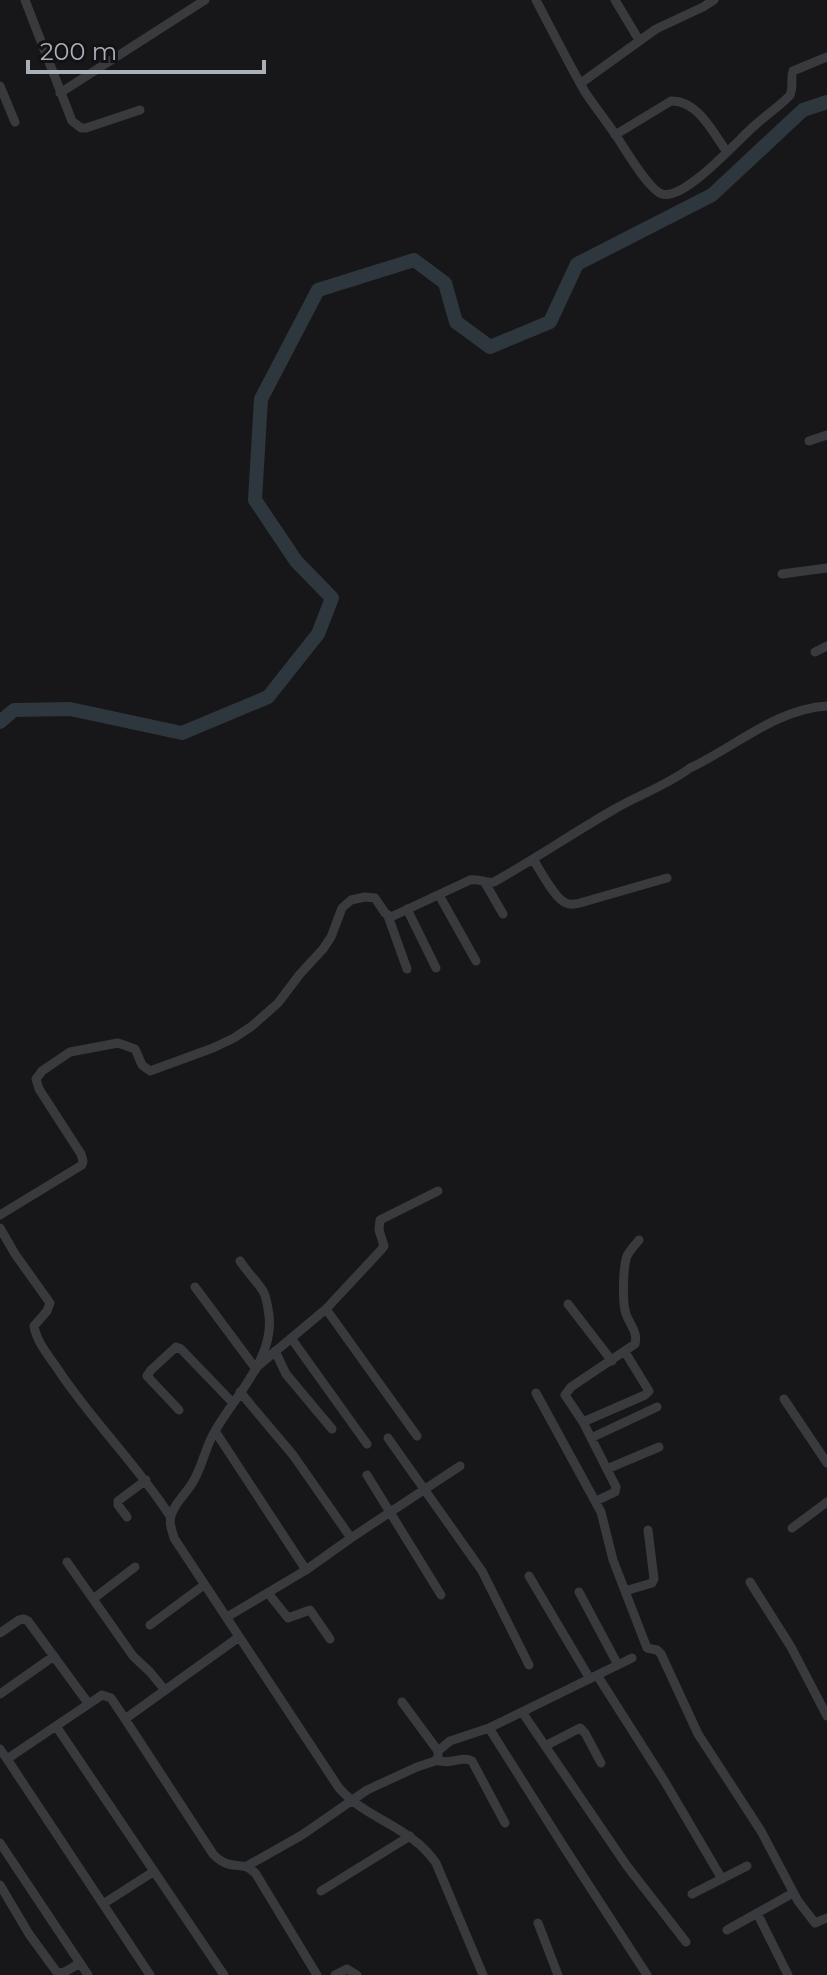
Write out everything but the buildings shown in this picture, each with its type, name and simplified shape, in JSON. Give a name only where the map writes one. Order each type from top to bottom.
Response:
[{"type":"street","points":[[25,0],[72,121],[81,128],[140,110]]},
{"type":"street","points":[[60,93],[205,0]]},
{"type":"street","points":[[536,0],[581,83],[653,188],[661,194],[671,194],[681,189],[715,164],[787,99],[791,92],[793,71],[827,57]]},
{"type":"street","points":[[615,0],[639,40]]},
{"type":"street","points":[[581,83],[656,29],[714,0]]},
{"type":"street","points":[[0,86],[15,122]]},
{"type":"street","points":[[615,135],[671,101],[680,101],[697,112],[727,152]]},
{"type":"street","points":[[809,441],[827,435]]},
{"type":"street","points":[[782,574],[827,568]]},
{"type":"street","points":[[815,652],[827,646]]},
{"type":"street","points":[[388,916],[476,878],[494,882],[612,811],[678,778],[690,768],[787,714],[827,706]]},
{"type":"street","points":[[533,859],[558,897],[571,904],[667,878]]},
{"type":"street","points":[[484,881],[503,914]]},
{"type":"street","points":[[439,895],[476,961]]},
{"type":"street","points":[[0,1215],[82,1165],[81,1154],[39,1089],[36,1079],[42,1071],[75,1049],[118,1043],[135,1049],[145,1068],[155,1071],[234,1038],[278,1003],[327,944],[339,912],[346,903],[357,899],[372,896],[378,901],[388,916],[407,969]]},
{"type":"street","points":[[407,909],[436,968]]},
{"type":"street","points":[[438,1191],[380,1220],[379,1230],[384,1246],[381,1250],[326,1309],[257,1368],[206,1447],[200,1469],[173,1509],[170,1523],[174,1538],[339,1788],[350,1802],[421,1844],[436,1863],[483,1975]]},
{"type":"street","points":[[0,1228],[48,1299],[49,1307],[35,1322],[34,1329],[42,1346],[71,1389],[146,1480],[170,1516]]},
{"type":"street","points":[[596,1501],[616,1490],[583,1422],[566,1398],[567,1391],[625,1352],[637,1340],[624,1306],[626,1258],[639,1240]]},
{"type":"street","points":[[240,1261],[263,1290],[269,1314],[270,1332],[257,1368]]},
{"type":"street","points":[[195,1287],[257,1368]]},
{"type":"street","points":[[568,1304],[612,1361]]},
{"type":"street","points":[[326,1309],[417,1436]]},
{"type":"street","points":[[291,1338],[367,1444]]},
{"type":"street","points":[[179,1410],[147,1376],[176,1347],[233,1403]]},
{"type":"street","points":[[275,1351],[286,1374],[332,1429]]},
{"type":"street","points":[[583,1422],[649,1391],[625,1352]]},
{"type":"street","points":[[240,1392],[293,1455],[351,1538]]},
{"type":"street","points":[[536,1393],[601,1512],[613,1560],[647,1648],[661,1654],[698,1734],[761,1831],[793,1893],[815,1923],[827,1918]]},
{"type":"street","points":[[784,1399],[827,1463]]},
{"type":"street","points":[[591,1438],[657,1407]]},
{"type":"street","points":[[215,1431],[306,1570]]},
{"type":"street","points":[[388,1438],[472,1556],[529,1665]]},
{"type":"street","points":[[607,1469],[659,1447]]},
{"type":"street","points":[[227,1617],[306,1570],[460,1466]]},
{"type":"street","points":[[367,1475],[441,1595]]},
{"type":"street","points":[[127,1517],[118,1501],[146,1480]]},
{"type":"street","points":[[792,1528],[827,1502]]},
{"type":"street","points":[[625,1591],[652,1583],[654,1579],[648,1530]]},
{"type":"street","points":[[67,1562],[133,1656],[164,1689]]},
{"type":"street","points":[[93,1599],[135,1567]]},
{"type":"street","points":[[529,1576],[665,1782],[722,1879]]},
{"type":"street","points":[[750,1582],[791,1647],[827,1716]]},
{"type":"street","points":[[150,1625],[204,1585]]},
{"type":"street","points":[[579,1592],[618,1665]]},
{"type":"street","points":[[268,1593],[288,1618],[310,1610],[330,1639]]},
{"type":"street","points":[[0,1633],[24,1619],[31,1624],[88,1703]]},
{"type":"street","points":[[125,1719],[239,1637]]},
{"type":"street","points":[[0,1694],[54,1656]]},
{"type":"street","points":[[7,1759],[88,1703],[106,1695],[111,1698],[213,1854],[227,1866],[247,1866],[302,1835],[376,1785],[437,1755],[450,1741],[489,1728],[632,1658]]},
{"type":"street","points":[[402,1702],[437,1755],[447,1763],[465,1759],[472,1761],[505,1823]]},
{"type":"street","points":[[522,1712],[627,1866],[686,1942]]},
{"type":"street","points":[[56,1726],[224,1975]]},
{"type":"street","points":[[489,1728],[647,1975]]},
{"type":"street","points":[[545,1746],[580,1728],[601,1763]]},
{"type":"street","points":[[0,1749],[150,1975]]},
{"type":"street","points":[[321,1891],[410,1836]]},
{"type":"street","points":[[0,1843],[88,1975]]},
{"type":"street","points":[[247,1866],[256,1874],[317,1975]]},
{"type":"street","points":[[692,1894],[747,1866]]},
{"type":"street","points":[[103,1904],[153,1872]]},
{"type":"street","points":[[0,1885],[29,1934],[56,1971],[63,1973],[80,1963]]},
{"type":"street","points":[[727,1930],[793,1893]]},
{"type":"street","points":[[757,1913],[788,1975]]},
{"type":"street","points":[[538,1923],[558,1975]]},
{"type":"street","points":[[335,1975],[347,1969],[357,1975]]},
{"type":"waterway","points":[[0,722],[14,710],[70,709],[182,733],[268,697],[318,634],[332,598],[296,561],[255,500],[261,399],[318,290],[414,260],[445,283],[456,322],[490,347],[550,322],[577,264],[712,195],[803,110],[827,102]]}]
